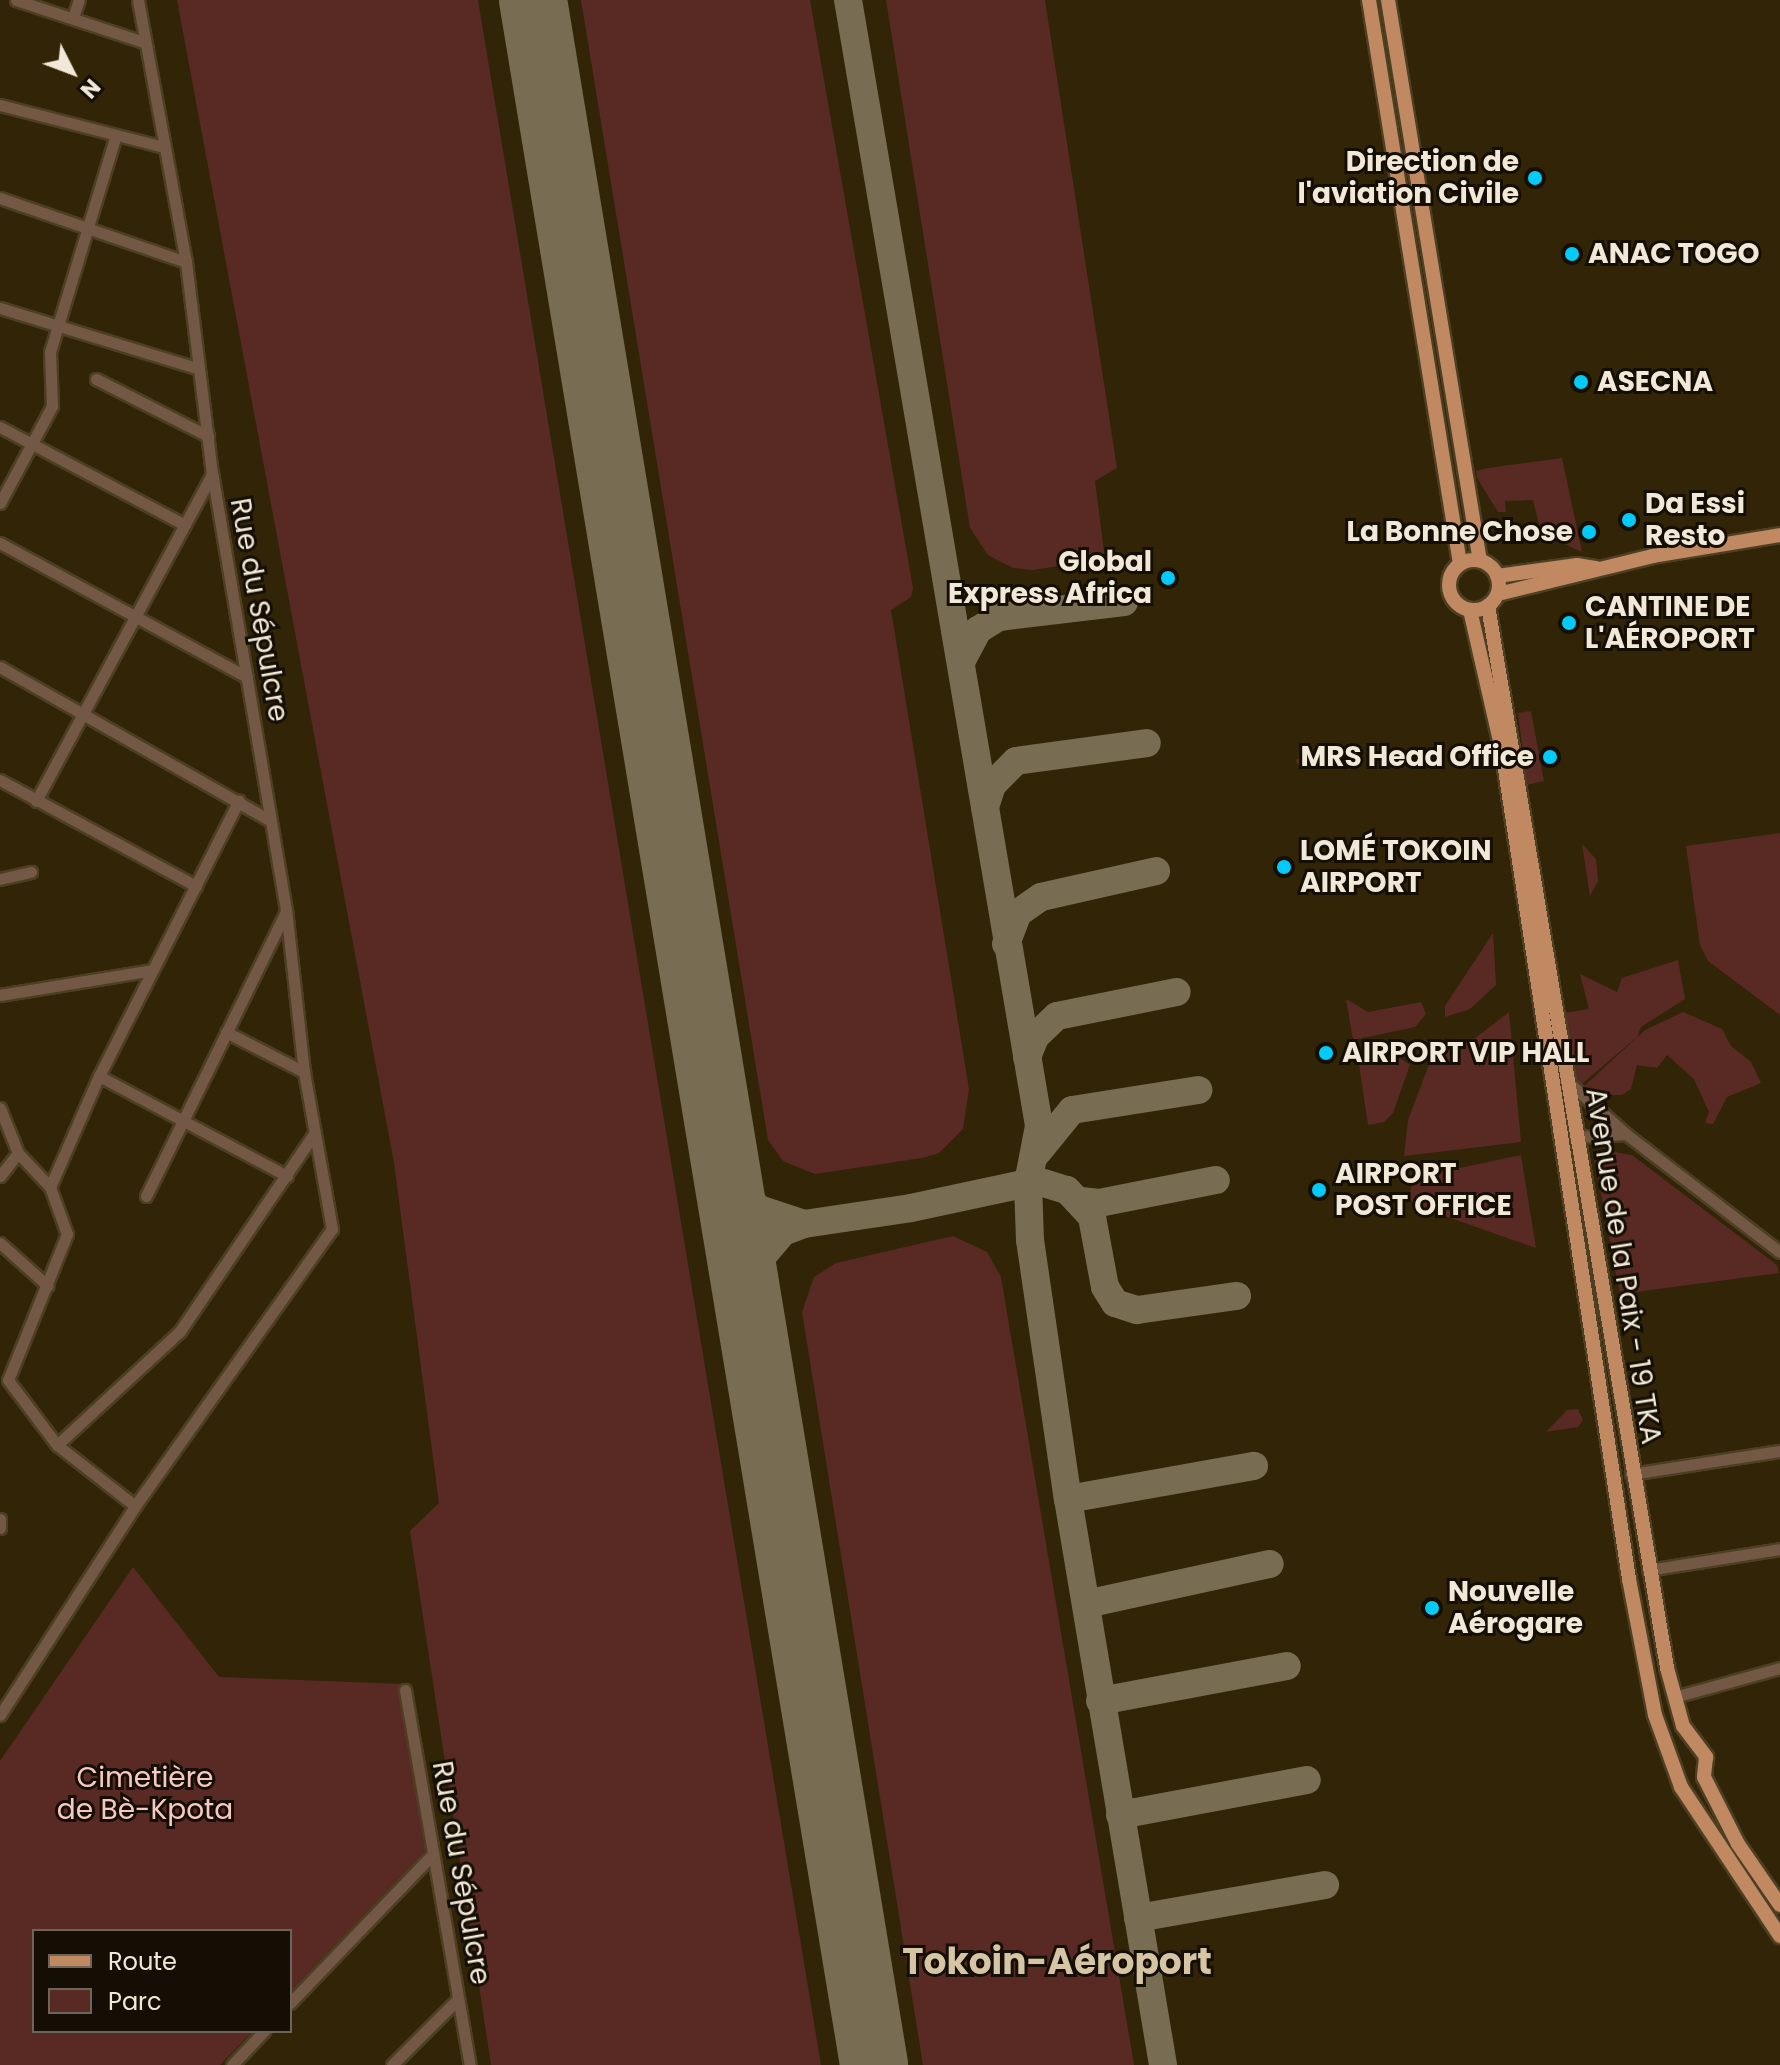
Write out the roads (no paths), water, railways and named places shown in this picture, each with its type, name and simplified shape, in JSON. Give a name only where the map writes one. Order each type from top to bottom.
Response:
[{"type":"main road","points":[[1369,0],[1460,564],[1449,588],[1457,604],[1470,610],[1488,606],[1498,594],[1597,568],[1780,535]]},
{"type":"main road","points":[[1388,0],[1480,561],[1497,576],[1498,594]]},
{"type":"main road","points":[[1460,564],[1480,561]]},
{"type":"main road","points":[[1497,576],[1577,565],[1597,568]]},
{"type":"main road","name":"Avenue de la Paix - 19 TKA","points":[[1488,606],[1631,1474],[1674,1697],[1683,1726],[1703,1750],[1708,1788],[1780,1905]]},
{"type":"main road","name":"Avenue de la Paix - 19 TKA","points":[[1470,610],[1502,750],[1534,969],[1655,1715],[1681,1787],[1780,1936]]},
{"type":"street","points":[[16,0],[144,42]]},
{"type":"street","points":[[73,17],[79,0]]},
{"type":"street","name":"Rue du Sépulcre","points":[[135,1506],[332,1229],[313,1135],[286,910],[212,474],[186,262],[138,0]]},
{"type":"street","points":[[0,105],[115,138],[164,147]]},
{"type":"street","points":[[0,503],[52,406],[49,366],[57,327],[85,227],[115,138]]},
{"type":"street","points":[[0,198],[186,262]]},
{"type":"street","points":[[0,308],[199,369]]},
{"type":"street","points":[[96,379],[208,436]]},
{"type":"street","points":[[0,427],[183,524]]},
{"type":"street","points":[[36,801],[212,474]]},
{"type":"street","points":[[0,543],[247,677]]},
{"type":"street","points":[[0,667],[239,800],[269,820]]},
{"type":"street","points":[[0,780],[196,886]]},
{"type":"street","points":[[50,1187],[99,1076],[239,800]]},
{"type":"street","points":[[0,879],[31,872]]},
{"type":"street","points":[[146,1196],[286,910]]},
{"type":"street","points":[[0,995],[152,970]]},
{"type":"street","points":[[226,1032],[304,1072]]},
{"type":"street","points":[[99,1076],[287,1176]]},
{"type":"street","points":[[1565,1079],[1626,1134],[1780,1252]]},
{"type":"street","points":[[0,1108],[18,1153],[50,1187],[67,1234],[8,1380],[57,1445],[135,1506],[0,1715]]},
{"type":"street","points":[[1575,1137],[1626,1134]]},
{"type":"street","points":[[57,1445],[180,1331],[313,1135]]},
{"type":"street","points":[[0,1176],[18,1153]]},
{"type":"street","points":[[0,1243],[48,1286]]},
{"type":"street","points":[[1631,1474],[1780,1451]]},
{"type":"street","points":[[0,1519],[0,1528]]},
{"type":"street","points":[[1648,1570],[1780,1549]]},
{"type":"street","points":[[1674,1697],[1780,1668]]},
{"type":"street","name":"Rue du Sépulcre","points":[[405,1690],[470,2065]]},
{"type":"street","points":[[292,2001],[433,1854]]},
{"type":"street","points":[[392,2065],[458,1999]]},
{"type":"street","points":[[232,2065],[262,2033]]},
{"type":"place","name":"Direction de l'aviation Civile","points":[[1535,178]]},
{"type":"place","name":"ANAC TOGO","points":[[1572,254]]},
{"type":"place","name":"ASECNA","points":[[1581,382]]},
{"type":"place","name":"Da Essi Resto","points":[[1629,520]]},
{"type":"place","name":"La Bonne Chose","points":[[1589,532]]},
{"type":"place","name":"Global Express Africa","points":[[1168,578]]},
{"type":"place","name":"CANTINE DE L'AÉROPORT","points":[[1569,623]]},
{"type":"place","name":"MRS Head Office","points":[[1550,757]]},
{"type":"place","name":"LOMÉ TOKOIN AIRPORT","points":[[1284,867]]},
{"type":"place","name":"AIRPORT VIP HALL","points":[[1326,1053]]},
{"type":"place","name":"AIRPORT POST OFFICE","points":[[1319,1190]]},
{"type":"place","name":"Nouvelle Aérogare","points":[[1432,1608]]},
{"type":"district","name":"Tokoin-Aéroport","points":[[1057,1962]]},
{"type":"park label","name":"Cimetière de Bè-Kpota","points":[[145,1794]]}]
